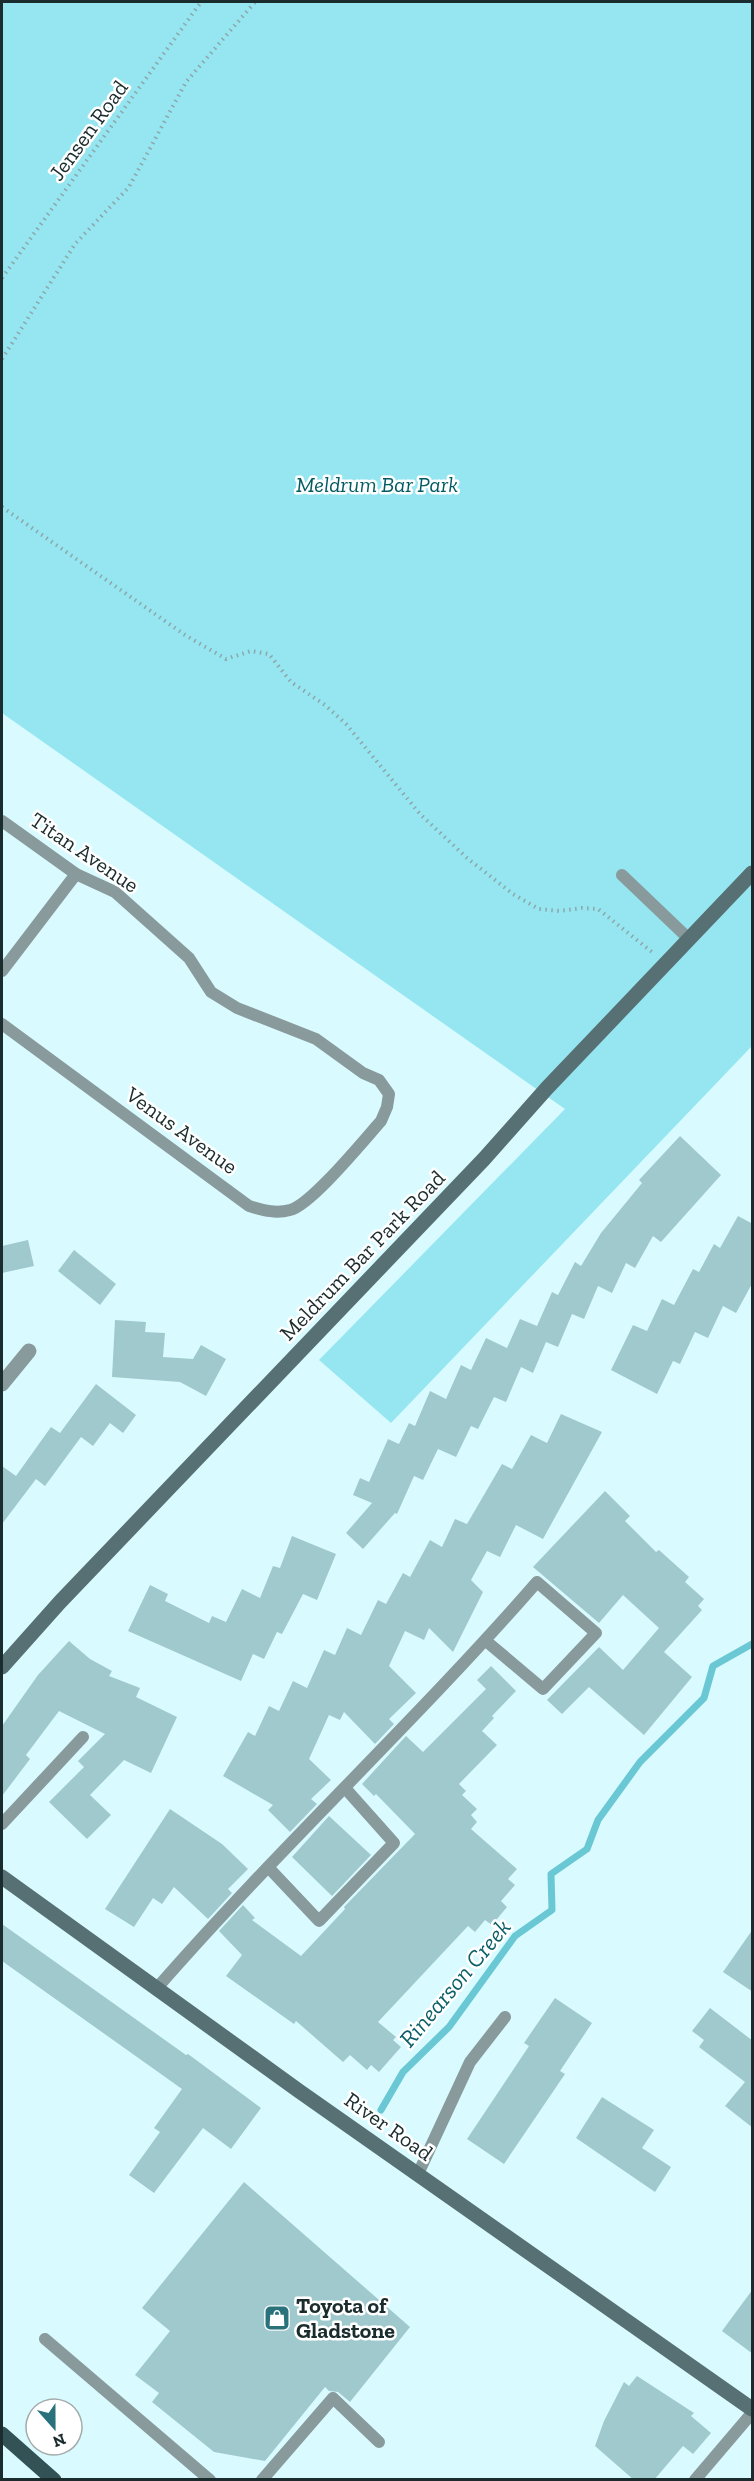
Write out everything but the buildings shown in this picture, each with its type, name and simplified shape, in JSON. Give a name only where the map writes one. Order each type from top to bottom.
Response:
[{"type":"main road","points":[[2,2434],[54,2480]]},
{"type":"street","name":"Meldrum Bar Park Road","points":[[2,1667],[60,1602],[484,1159],[547,1088],[753,873]]},
{"type":"street","points":[[2,1384],[29,1351]]},
{"type":"street","name":"River Road","points":[[2,1877],[753,2411]]},
{"type":"lane","name":"Titan Avenue","points":[[2,821],[76,874],[115,892],[189,958],[211,992],[237,1008],[316,1039],[363,1073],[378,1080],[389,1094],[381,1121],[340,1166]]},
{"type":"lane","points":[[2,971],[76,874]]},
{"type":"lane","points":[[622,875],[689,939]]},
{"type":"lane","name":"Venus Avenue","points":[[2,1024],[249,1206],[275,1213],[293,1210],[309,1198],[340,1166]]},
{"type":"lane","points":[[157,1988],[268,1867],[486,1641],[537,1582],[596,1633],[543,1689],[486,1641]]},
{"type":"lane","points":[[2,1824],[83,1737]]},
{"type":"lane","points":[[268,1867],[319,1921],[394,1843],[345,1788]]},
{"type":"lane","points":[[417,2174],[470,2062],[505,2018]]},
{"type":"lane","points":[[45,2339],[210,2480]]},
{"type":"lane","points":[[262,2480],[333,2398],[379,2442]]},
{"type":"lane","points":[[695,2480],[753,2411]]},
{"type":"path","name":"Jensen Road","points":[[2,278],[201,2]]},
{"type":"path","points":[[2,358],[75,244],[129,187],[186,82],[255,2]]},
{"type":"path","points":[[2,507],[185,635],[226,659],[251,651],[269,654],[291,682],[325,705],[345,724],[420,814],[467,858],[504,887],[539,909],[559,911],[582,908],[598,909],[666,964]]},
{"type":"green space","name":"Meldrum Bar Park","points":[[2,2],[752,2],[752,1046],[391,1423],[319,1360],[565,1109],[2,713]]},
{"type":"waterway","name":"Rinearson Creek","points":[[381,2110],[403,2072],[449,2027],[515,1936],[552,1910],[551,1874],[587,1849],[598,1820],[640,1762],[704,1698],[713,1666],[752,1644]]},
{"type":"place","name":"Toyota of Gladstone","points":[[277,2318]]}]
